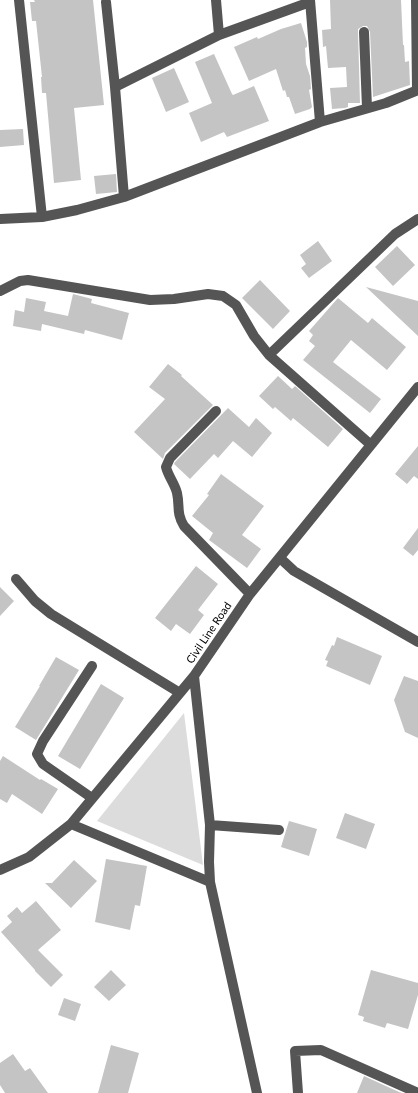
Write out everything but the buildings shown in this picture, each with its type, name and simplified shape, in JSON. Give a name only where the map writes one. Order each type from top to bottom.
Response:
[{"type":"street","points":[[19,0],[42,217]]},
{"type":"street","points":[[216,0],[219,34]]},
{"type":"street","points":[[0,219],[42,217],[77,210],[124,197],[320,122],[386,103],[418,90],[416,0]]},
{"type":"street","points":[[115,87],[219,34],[310,1],[320,122]]},
{"type":"street","points":[[106,2],[124,197]]},
{"type":"street","points":[[364,32],[367,108]]},
{"type":"street","points":[[269,354],[395,234],[418,219]]},
{"type":"street","points":[[0,291],[20,281],[28,280],[150,300],[174,299],[208,294],[223,296],[236,306],[254,336],[269,354],[371,445]]},
{"type":"street","name":"Civil Line Road","points":[[0,870],[29,857],[71,824],[194,676],[250,594],[418,387]]},
{"type":"street","points":[[216,411],[170,458],[166,467],[176,491],[179,518],[184,526],[250,594]]},
{"type":"street","points":[[280,558],[294,571],[418,642]]},
{"type":"street","points":[[16,579],[35,601],[51,614],[180,693]]},
{"type":"street","points":[[92,666],[43,741],[37,754],[43,764],[92,798]]},
{"type":"street","points":[[194,676],[210,825],[210,882],[257,1093]]},
{"type":"street","points":[[71,824],[210,882]]},
{"type":"street","points":[[210,825],[279,830]]},
{"type":"street","points":[[298,1093],[295,1051],[321,1050],[418,1093]]},
{"type":"shaded area","points":[[184,713],[203,865],[97,821]]}]
